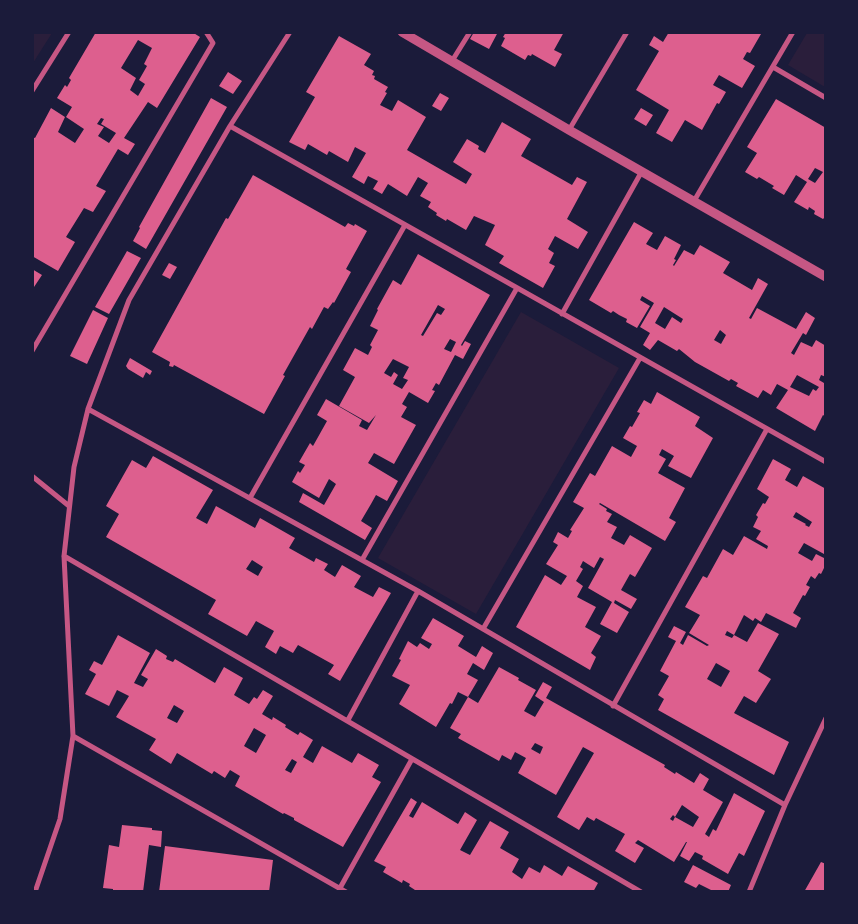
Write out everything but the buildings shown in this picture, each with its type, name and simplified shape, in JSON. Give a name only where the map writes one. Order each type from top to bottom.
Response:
[{"type":"street","points":[[32,92],[69,32]]},
{"type":"street","points":[[32,350],[213,43],[206,32]]},
{"type":"street","points":[[34,892],[60,819],[72,736],[64,556],[74,467],[88,409],[129,300],[230,126],[290,32]]},
{"type":"street","points":[[402,32],[569,130],[826,276]]},
{"type":"street","points":[[452,61],[470,32]]},
{"type":"street","points":[[569,130],[627,32]]},
{"type":"street","points":[[694,201],[793,32]]},
{"type":"street","points":[[773,66],[826,98]]},
{"type":"street","points":[[230,126],[826,462]]},
{"type":"street","points":[[562,314],[642,171]]},
{"type":"street","points":[[250,498],[405,225]]},
{"type":"street","points":[[362,560],[516,288]]},
{"type":"street","points":[[483,630],[640,358]]},
{"type":"street","points":[[88,409],[418,591],[785,805]]},
{"type":"street","points":[[613,706],[766,429]]},
{"type":"street","points":[[32,476],[69,506]]},
{"type":"street","points":[[64,556],[642,892]]},
{"type":"street","points":[[348,720],[418,591]]},
{"type":"street","points":[[749,892],[785,805],[826,718]]},
{"type":"street","points":[[72,736],[346,892]]},
{"type":"street","points":[[340,888],[412,759]]},
{"type":"shaded area","points":[[52,33],[33,63],[33,34]]},
{"type":"shaded area","points":[[807,33],[825,33],[825,87],[788,65]]},
{"type":"shaded area","points":[[521,312],[619,368],[476,614],[378,558]]}]
